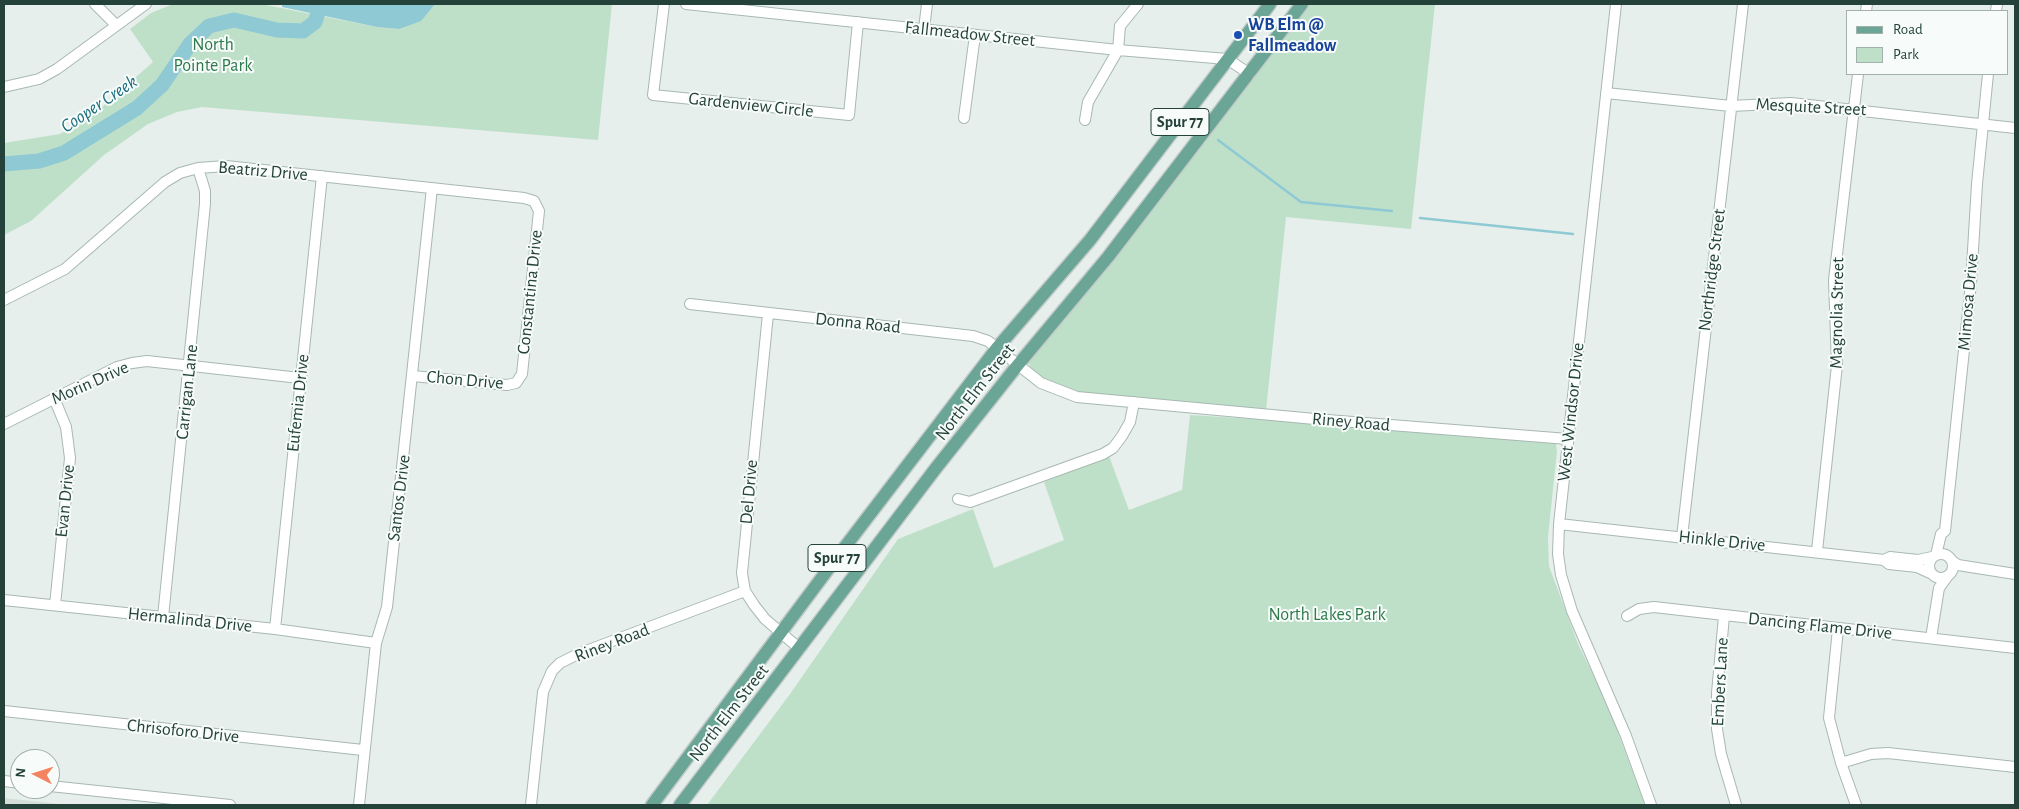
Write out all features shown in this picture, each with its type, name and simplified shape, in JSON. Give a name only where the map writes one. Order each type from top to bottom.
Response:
[{"type":"main road","name":"North Elm Street","points":[[652,805],[997,348],[1090,240],[1270,4]]},
{"type":"main road","name":"North Elm Street","points":[[680,805],[936,468],[1017,366],[1108,257],[1302,4]]},
{"type":"street","points":[[95,4],[116,25]]},
{"type":"street","points":[[4,87],[38,79],[57,69],[146,4]]},
{"type":"street","name":"Gardenview Circle","points":[[664,4],[653,95],[849,115],[858,22]]},
{"type":"street","name":"Fallmeadow Street","points":[[686,4],[1118,50],[1227,59],[1250,74]]},
{"type":"street","points":[[924,29],[927,4]]},
{"type":"street","points":[[1085,120],[1088,102],[1118,50],[1120,26],[1138,4]]},
{"type":"street","name":"West Windsor Drive","points":[[1616,4],[1559,524],[1558,554],[1563,584],[1579,629],[1626,736],[1651,805]]},
{"type":"street","name":"Northridge Street","points":[[1682,537],[1743,4]]},
{"type":"street","points":[[964,118],[975,35]]},
{"type":"street","name":"Magnolia Street","points":[[1817,552],[1837,365],[1834,280],[1858,75]]},
{"type":"street","name":"Mimosa Drive","points":[[1934,556],[1944,531],[1971,283],[1982,124],[1988,75]]},
{"type":"street","name":"Mesquite Street","points":[[1606,93],[1731,106],[1791,103],[1854,108],[2015,128]]},
{"type":"street","name":"Beatriz Drive","points":[[4,300],[65,268],[164,182],[180,173],[198,168],[226,166],[524,198],[534,201]]},
{"type":"street","name":"Carrigan Lane","points":[[163,617],[206,204],[205,191],[198,168]]},
{"type":"street","name":"Eufemia Drive","points":[[276,629],[322,176]]},
{"type":"street","name":"Santos Drive","points":[[359,805],[363,750],[376,643],[387,607],[432,188]]},
{"type":"street","name":"Constantina Drive","points":[[516,383],[522,374],[539,211],[534,201]]},
{"type":"street","name":"Donna Road","points":[[690,304],[962,334],[988,341],[1017,366]]},
{"type":"street","name":"Del Drive","points":[[768,314],[742,573],[745,590],[765,619],[800,649]]},
{"type":"street","name":"Morin Drive","points":[[4,424],[117,367],[132,363],[147,361],[300,378]]},
{"type":"street","name":"Riney Road","points":[[1017,366],[1041,383],[1066,394],[1082,398],[1568,439]]},
{"type":"street","name":"Chon Drive","points":[[413,376],[507,386],[516,383]]},
{"type":"street","name":"Evan Drive","points":[[54,398],[66,427],[70,458],[55,606]]},
{"type":"street","points":[[958,499],[970,502],[1103,454],[1113,448],[1122,436],[1130,422],[1134,402]]},
{"type":"street","name":"Hinkle Drive","points":[[1559,524],[1884,560],[1889,564],[1917,567],[1931,574]]},
{"type":"street","name":"Mimosa Drive","points":[[1944,531],[1947,535],[1946,551],[1950,558]]},
{"type":"street","points":[[1939,588],[1928,565],[1934,556],[1950,558],[1958,565],[1997,569],[2001,572],[2015,574]]},
{"type":"street","name":"Hinkle Drive","points":[[1884,560],[1890,557],[1918,560],[1934,556]]},
{"type":"street","points":[[1931,638],[1939,588],[1949,576],[1953,567],[1950,558]]},
{"type":"street","points":[[1931,574],[1940,579],[1958,572],[1996,576],[2001,572]]},
{"type":"street","name":"Riney Road","points":[[531,805],[543,692],[552,671],[560,663],[578,654],[618,641],[745,590]]},
{"type":"street","name":"Hermalinda Drive","points":[[4,600],[276,629],[376,643]]},
{"type":"street","name":"Dancing Flame Drive","points":[[1627,616],[1639,609],[1654,607],[2015,648]]},
{"type":"street","name":"Embers Lane","points":[[1724,616],[1716,712],[1717,729],[1721,754],[1736,805]]},
{"type":"street","points":[[1838,628],[1829,718],[1841,763],[1856,805]]},
{"type":"street","name":"Chrisoforo Drive","points":[[4,711],[363,750]]},
{"type":"street","points":[[1841,763],[1866,755],[1888,753],[2015,767]]},
{"type":"street","points":[[60,787],[230,805]]},
{"type":"shaded area","points":[[4,798],[69,805],[4,805]]},
{"type":"green space","name":"North Pointe Park","points":[[173,4],[261,4],[377,27],[399,29],[435,4],[612,4],[598,140],[202,107],[177,112],[148,124],[104,155],[31,221],[4,235],[4,143],[60,134],[102,107],[153,62],[130,29],[151,13]]},
{"type":"green space","points":[[1309,4],[1435,4],[1411,229],[1286,217],[1266,411],[1085,394],[1051,384],[1031,370],[1029,363],[1151,210]]},
{"type":"green space","name":"North Lakes Park","points":[[1190,415],[1555,438],[1557,451],[1548,537],[1549,566],[1578,644],[1607,703],[1645,805],[707,805],[790,694],[898,539],[973,509],[994,568],[1064,540],[1044,482],[1109,456],[1129,510],[1182,490]]},
{"type":"water","points":[[282,4],[435,4],[421,21],[399,29],[377,27],[282,7]]},
{"type":"waterway","name":"Cooper Creek","points":[[4,164],[39,161],[64,153],[137,108],[162,85],[190,44],[209,26],[234,20],[277,30],[303,31],[315,22],[321,4]]},
{"type":"waterway","points":[[1218,140],[1301,202],[1392,211]]},
{"type":"waterway","points":[[1420,218],[1573,234]]},
{"type":"place","name":"WB Elm @ Fallmeadow","points":[[1238,35]]}]
